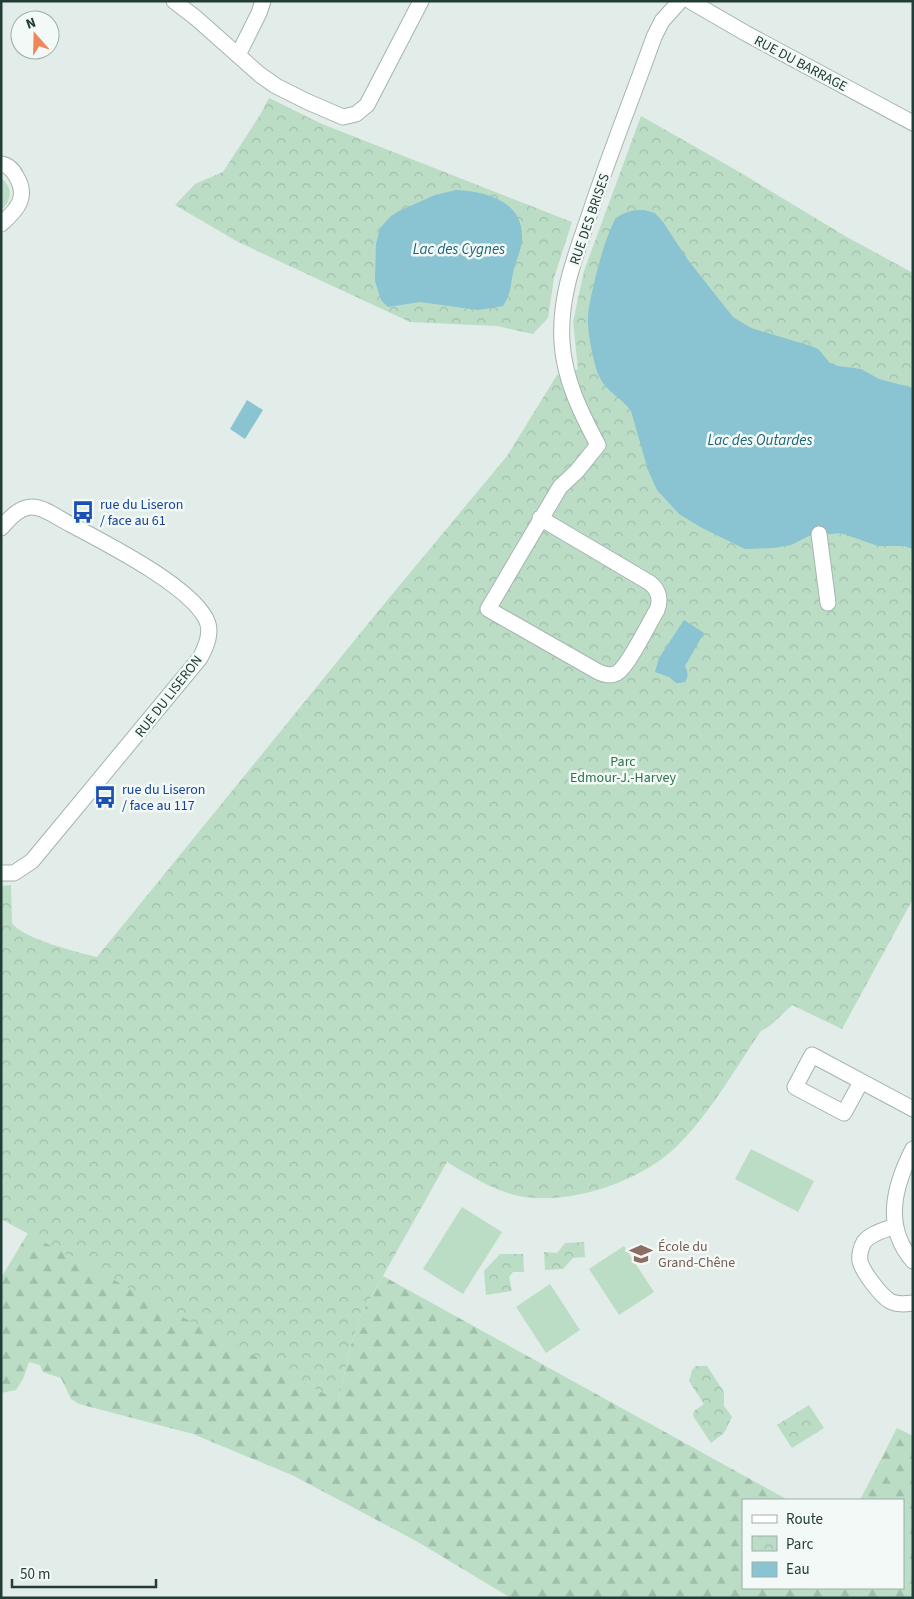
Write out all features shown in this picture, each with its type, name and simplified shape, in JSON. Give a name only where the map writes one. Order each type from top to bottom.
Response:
[{"type":"street","points":[[174,1],[261,76],[276,86],[336,115],[349,116],[362,110],[371,98],[420,1]]},
{"type":"street","points":[[238,55],[263,1]]},
{"type":"street","name":"RUE DES BRISES","points":[[540,518],[560,487],[578,471],[598,446],[575,397],[566,369],[562,342],[565,296],[575,256],[654,37],[662,21],[680,1]]},
{"type":"street","name":"RUE DU BARRAGE","points":[[690,1],[746,34],[913,122]]},
{"type":"street","points":[[1,164],[6,165],[14,172],[22,194],[15,211],[1,224]]},
{"type":"street","name":"RUE DU LISERON","points":[[1,528],[23,510],[33,507],[45,511],[148,568],[180,591],[206,618],[209,632],[208,640],[200,658],[32,860],[14,873],[1,872]]},
{"type":"street","points":[[540,518],[650,583],[657,590],[660,604],[626,663],[617,673],[606,675],[595,670],[488,609],[540,518]]},
{"type":"street","points":[[819,534],[828,603]]},
{"type":"street","points":[[861,1082],[913,1109]]},
{"type":"street","points":[[913,1150],[902,1172],[895,1195],[893,1212],[895,1226],[902,1246],[913,1261]]},
{"type":"street","points":[[895,1226],[874,1234],[866,1240],[861,1250],[860,1260],[866,1273],[886,1299],[896,1304],[913,1303]]},
{"type":"green space","points":[[269,98],[322,124],[572,222],[554,278],[548,318],[533,334],[497,326],[410,322],[238,242],[175,205],[195,184],[223,172]]},
{"type":"green space","name":"Parc Edmour-J.-Harvey","points":[[641,116],[736,170],[845,236],[913,273],[913,899],[842,1029],[792,1005],[771,1025],[761,1031],[711,1106],[688,1134],[676,1147],[642,1172],[599,1190],[553,1198],[531,1198],[494,1188],[447,1162],[361,1315],[351,1345],[338,1401],[1,1219],[2,886],[11,885],[12,923],[18,929],[51,944],[97,957],[507,456],[557,375],[578,369],[573,322],[584,271]]},
{"type":"green space","points":[[1,178],[8,186],[10,194],[5,206],[1,210]]},
{"type":"green space","points":[[751,1149],[814,1181],[798,1212],[735,1179]]},
{"type":"green space","points":[[1,1164],[338,1401],[351,1345],[361,1315],[383,1276],[786,1499],[742,1499],[742,1589],[904,1589],[904,1499],[861,1499],[897,1428],[913,1436],[913,1598],[511,1598],[418,1542],[294,1476],[193,1434],[79,1404],[71,1399],[61,1378],[43,1372],[40,1365],[29,1362],[23,1379],[16,1390],[1,1393],[1,1278],[28,1233],[1,1219]]},
{"type":"green space","points":[[462,1207],[502,1232],[463,1294],[423,1269]]},
{"type":"green space","points":[[584,1242],[585,1257],[573,1258],[563,1269],[545,1270],[544,1252],[557,1253],[565,1243]]},
{"type":"green space","points":[[624,1246],[654,1292],[619,1315],[589,1269]]},
{"type":"green space","points":[[500,1254],[523,1254],[524,1272],[513,1272],[509,1277],[512,1291],[486,1295],[484,1271]]},
{"type":"green space","points":[[550,1284],[580,1330],[546,1353],[516,1307]]},
{"type":"green space","points":[[696,1366],[707,1366],[724,1392],[724,1406],[732,1417],[724,1433],[711,1443],[693,1416],[694,1411],[704,1404],[689,1381],[692,1370]]},
{"type":"green space","points":[[809,1405],[824,1428],[792,1448],[777,1425]]},
{"type":"water","name":"Lac des Cygnes","points":[[456,190],[489,195],[499,200],[515,213],[520,223],[522,243],[506,301],[503,306],[478,310],[420,302],[388,307],[381,300],[375,281],[376,244],[380,228],[391,216],[399,211],[435,195]]},
{"type":"water","name":"Lac des Outardes","points":[[644,210],[655,213],[663,222],[688,260],[733,317],[751,328],[818,349],[830,363],[861,369],[879,379],[913,388],[913,549],[904,546],[878,546],[841,533],[809,536],[791,545],[773,548],[745,549],[702,528],[679,514],[657,490],[648,470],[631,411],[603,383],[595,366],[588,324],[594,283],[612,226],[622,214]]},
{"type":"water","points":[[247,400],[263,410],[245,439],[230,429]]},
{"type":"water","points":[[684,620],[704,633],[685,666],[687,679],[676,683],[669,677],[655,672],[659,658]]},
{"type":"place","name":"rue du Liseron / face au 61","points":[[83,512]]},
{"type":"place","name":"rue du Liseron / face au 117","points":[[105,797]]},
{"type":"place","name":"École du Grand-Chêne","points":[[641,1254]]}]
